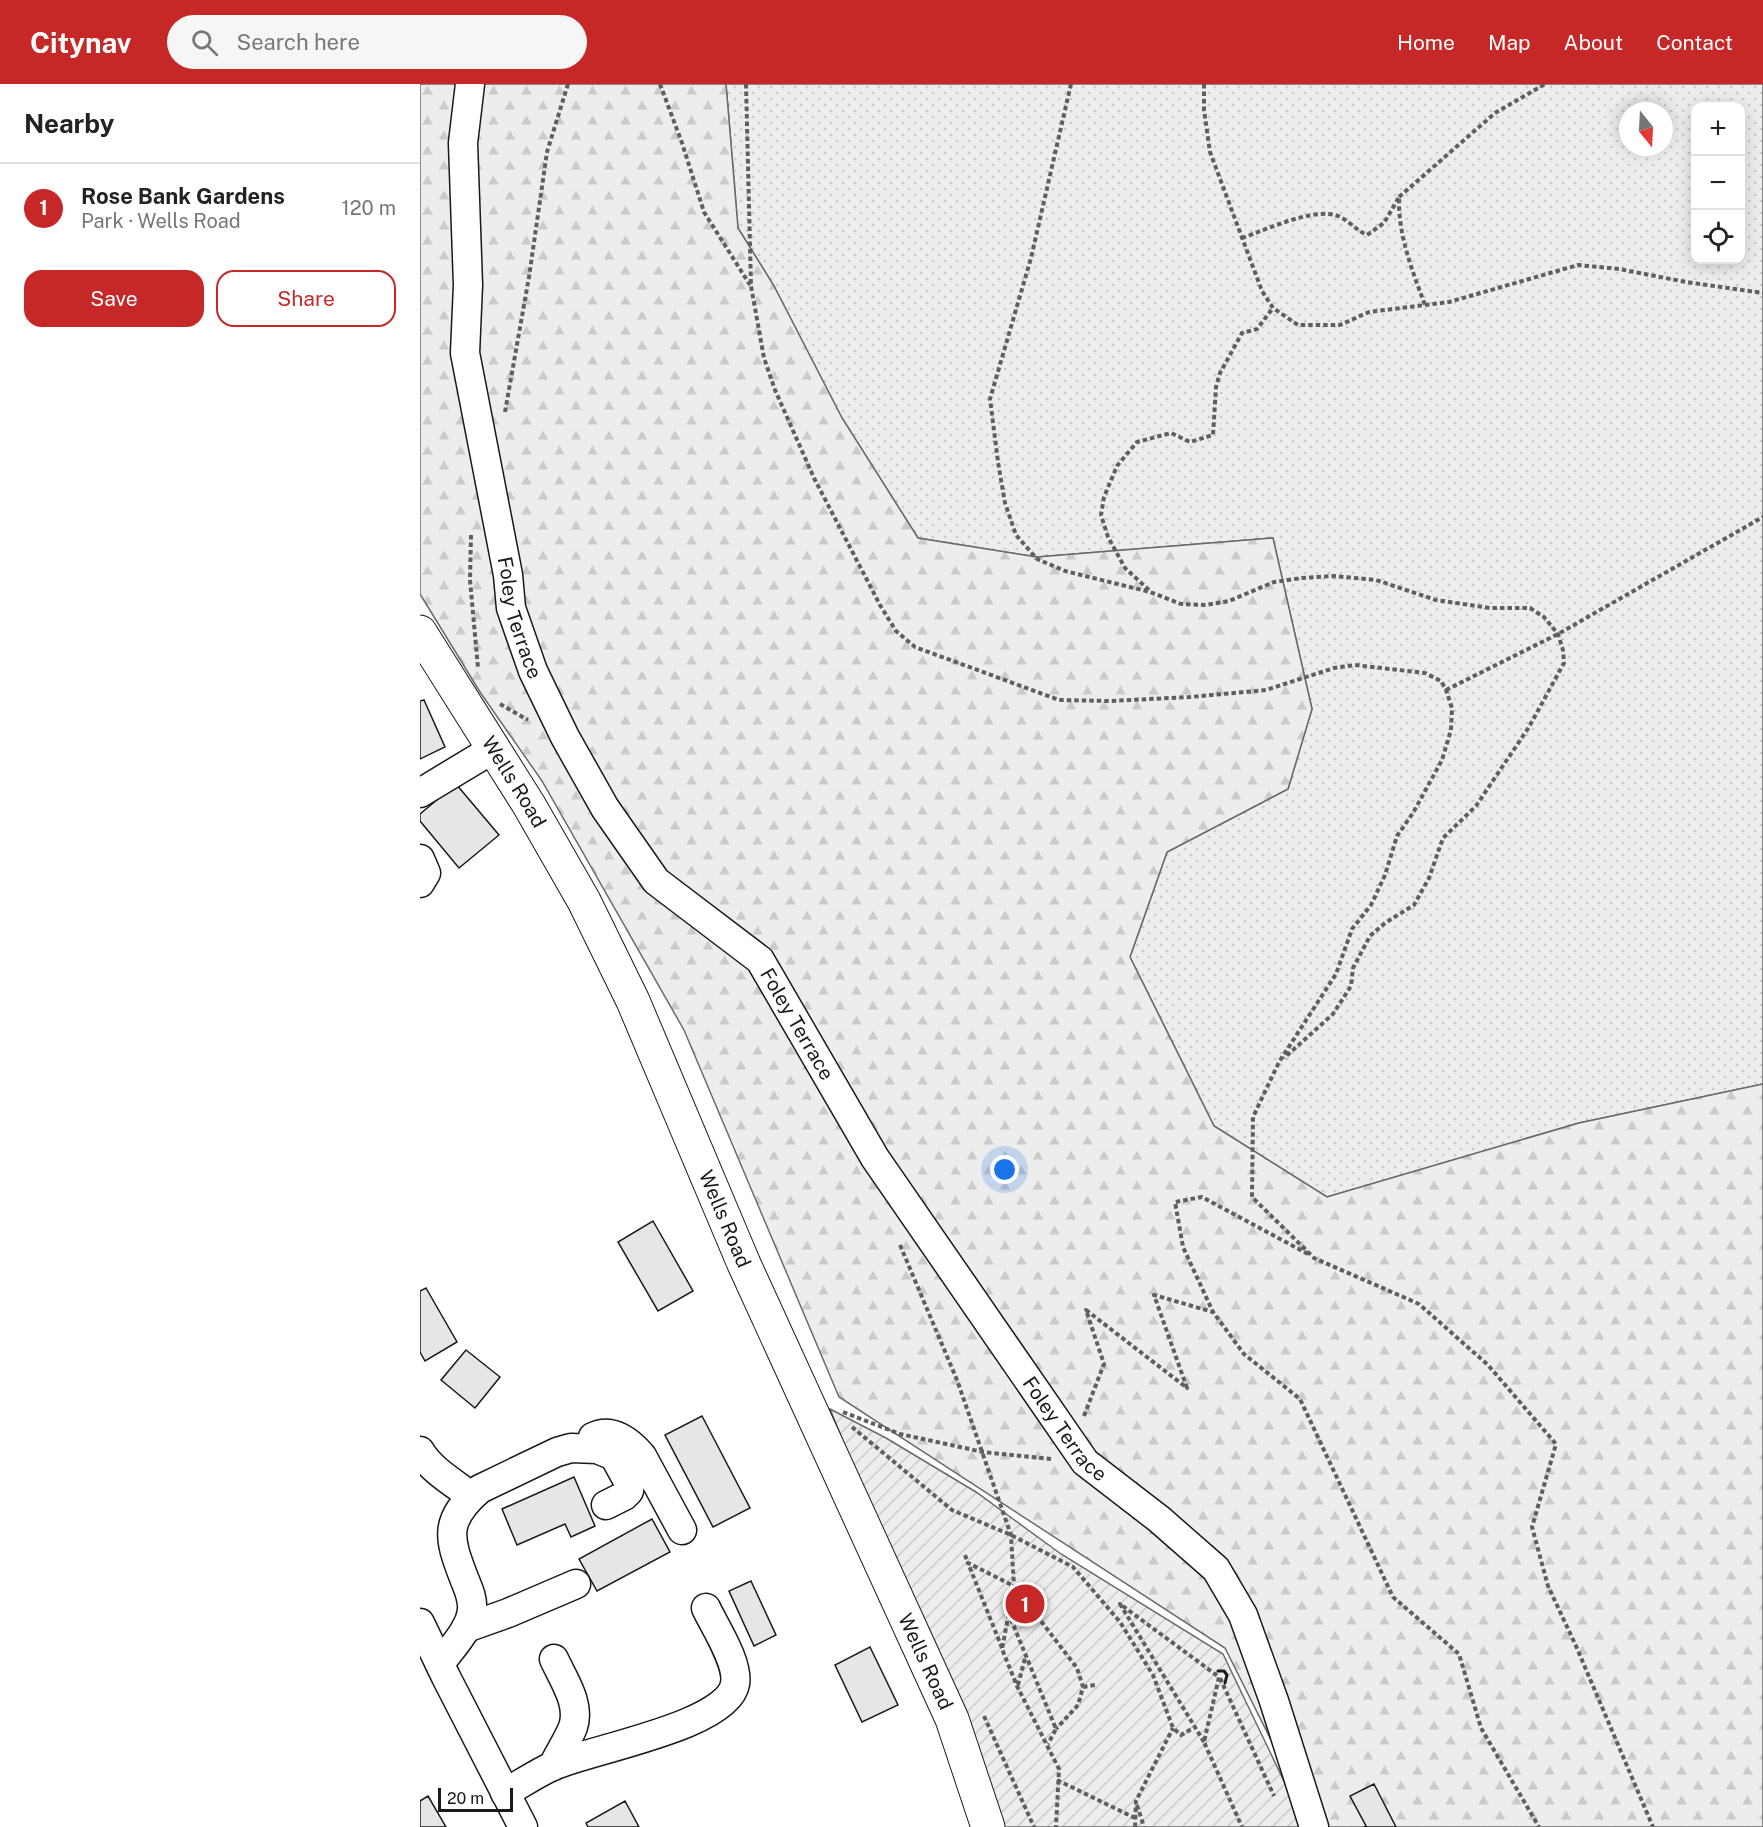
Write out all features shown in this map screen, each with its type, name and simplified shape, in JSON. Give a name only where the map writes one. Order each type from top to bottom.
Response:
[{"type":"highway","name":"Wells Road","points":[[420,632],[529,805],[584,901],[633,1001],[744,1264],[952,1719],[988,1827]]},
{"type":"street","name":"Foley Terrace","points":[[470,84],[463,143],[468,285],[465,353],[506,563],[511,608],[533,670],[565,737],[605,808],[657,881],[760,960],[875,1158],[1079,1454],[1216,1569],[1243,1615],[1274,1701],[1314,1827]]},
{"type":"street","points":[[420,793],[493,749]]},
{"type":"street","points":[[420,859],[426,873],[420,883]]},
{"type":"street","points":[[583,1448],[588,1440],[599,1434],[623,1438],[634,1446],[642,1456],[682,1530]]},
{"type":"street","points":[[435,1665],[466,1628],[472,1611],[472,1598],[453,1549],[452,1538],[454,1522],[461,1508],[471,1496],[480,1489],[557,1452],[571,1448],[583,1448],[597,1449],[614,1456],[630,1485],[624,1496],[606,1505]]},
{"type":"street","points":[[420,1451],[445,1477],[471,1496]]},
{"type":"street","points":[[466,1628],[576,1584]]},
{"type":"street","points":[[506,1792],[553,1766],[702,1717],[730,1697],[735,1686],[734,1667],[706,1608]]},
{"type":"street","points":[[420,1623],[435,1665],[524,1827]]},
{"type":"street","points":[[553,1766],[573,1727],[575,1714],[573,1702],[554,1659]]},
{"type":"path","points":[[505,422],[504,412],[529,277],[547,152],[568,84]]},
{"type":"path","points":[[660,84],[704,212],[751,286]]},
{"type":"path","points":[[746,84],[751,286],[764,358],[775,390],[814,478],[880,605],[896,631],[915,646],[1059,700],[1122,701],[1266,690],[1334,668],[1355,666],[1425,673],[1441,681],[1446,690],[1452,708],[1451,730],[1442,760],[1413,813],[1397,836],[1385,875],[1371,905],[1352,929],[1336,974],[1279,1062],[1253,1117],[1252,1197],[1314,1258]]},
{"type":"path","points":[[1071,84],[1031,258],[990,399],[1005,503],[1016,535],[1037,559],[1065,571],[1150,592],[1181,604],[1229,601],[1274,582],[1302,578],[1334,576],[1376,580],[1436,600],[1490,608],[1530,608],[1544,617],[1558,634],[1564,663],[1528,727],[1476,806],[1443,838],[1429,878],[1414,905],[1384,923],[1370,936],[1353,968],[1351,986],[1333,1014],[1279,1062]]},
{"type":"path","points":[[1204,84],[1204,110],[1210,152],[1262,291],[1273,308],[1298,325],[1340,325],[1369,312],[1449,302],[1578,265],[1619,269],[1686,282],[1763,293]]},
{"type":"path","points":[[1242,238],[1320,213],[1339,216],[1354,229],[1367,235],[1384,223],[1400,196],[1449,151],[1495,113],[1545,84]]},
{"type":"path","points":[[1400,196],[1401,229],[1425,305]]},
{"type":"path","points":[[1150,592],[1125,568],[1108,537],[1101,515],[1104,496],[1117,466],[1137,442],[1171,433],[1190,442],[1212,435],[1216,387],[1220,374],[1242,333],[1257,328],[1273,308]]},
{"type":"path","points":[[1446,690],[1558,634],[1763,517]]},
{"type":"path","points":[[470,580],[478,670]]},
{"type":"path","points":[[499,704],[565,737]]},
{"type":"path","points":[[1539,1827],[1481,1728],[1459,1654],[1393,1597],[1300,1399],[1244,1354],[1213,1312],[1183,1247],[1175,1202],[1202,1197],[1314,1258],[1419,1304],[1488,1365],[1556,1444],[1532,1527],[1548,1586],[1653,1827]]},
{"type":"path","points":[[897,1236],[957,1380],[1011,1535],[1014,1586],[1002,1649]]},
{"type":"path","points":[[841,1418],[837,1410],[900,1434],[983,1452],[1079,1454],[1104,1364],[1086,1310],[1187,1388],[1154,1294],[1213,1312]]},
{"type":"path","points":[[849,1425],[952,1510],[1011,1535],[1073,1567],[1120,1622],[1153,1676],[1173,1728],[1181,1735],[1195,1726]]},
{"type":"path","points":[[965,1555],[1017,1686],[1059,1769],[1056,1827]]},
{"type":"path","points":[[968,1563],[1014,1586],[1077,1668],[1083,1687],[1078,1705],[1056,1729],[1048,1744]]},
{"type":"path","points":[[1242,1827],[1204,1742],[1120,1604],[1220,1677],[1278,1806]]},
{"type":"path","points":[[1008,1612],[1056,1729]]},
{"type":"path","points":[[1120,1622],[1127,1618]]},
{"type":"path","points":[[1017,1686],[1026,1656]]},
{"type":"path","points":[[1204,1742],[1220,1677]]},
{"type":"path","points":[[1083,1687],[1095,1685]]},
{"type":"path","points":[[1135,1827],[1136,1801],[1173,1728]]},
{"type":"path","points":[[1057,1780],[1135,1818]]},
{"type":"path","points":[[1136,1801],[1144,1827]]},
{"type":"green space","points":[[420,84],[726,84],[738,228],[774,286],[842,418],[918,538],[1037,557],[1273,538],[1312,709],[1288,789],[1167,852],[1130,957],[1214,1126],[1327,1197],[1579,1123],[1763,1084],[1763,1827],[1320,1827],[1300,1798],[1225,1648],[839,1397],[684,1030],[542,781],[480,692],[420,594]]},
{"type":"green space","points":[[726,84],[1763,84],[1763,1084],[1579,1123],[1327,1197],[1214,1126],[1130,957],[1167,852],[1288,789],[1312,709],[1273,538],[1037,557],[918,538],[842,418],[774,286],[738,228]]},
{"type":"green space","points":[[830,1409],[886,1438],[976,1492],[1061,1554],[1223,1654],[1306,1827],[999,1827]]},
{"type":"building","points":[[424,700],[445,747],[420,759],[420,701]]},
{"type":"building","points":[[456,784],[499,835],[459,868],[420,821],[420,814]]},
{"type":"building","points":[[653,1221],[693,1291],[658,1311],[618,1242]]},
{"type":"building","points":[[426,1288],[457,1342],[425,1361],[420,1352],[420,1291]]},
{"type":"building","points":[[466,1350],[500,1377],[475,1408],[441,1380]]},
{"type":"building","points":[[702,1416],[750,1508],[713,1527],[665,1435]]},
{"type":"building","points":[[574,1477],[595,1526],[571,1537],[565,1524],[517,1545],[502,1509]]},
{"type":"building","points":[[652,1519],[670,1552],[597,1591],[579,1559]]},
{"type":"building","points":[[751,1581],[776,1635],[754,1646],[729,1591]]},
{"type":"building","points":[[870,1647],[898,1705],[862,1722],[835,1665]]},
{"type":"building","points":[[1374,1784],[1396,1827],[1364,1827],[1366,1826],[1350,1796]]},
{"type":"building","points":[[428,1796],[446,1827],[420,1827],[420,1801]]},
{"type":"building","points":[[625,1801],[639,1827],[588,1827],[586,1823]]},
{"type":"wall","points":[[1218,1671],[1224,1671],[1227,1675],[1225,1683]]},
{"type":"place","name":"Rose Bank Gardens","points":[[1025,1604]]}]
